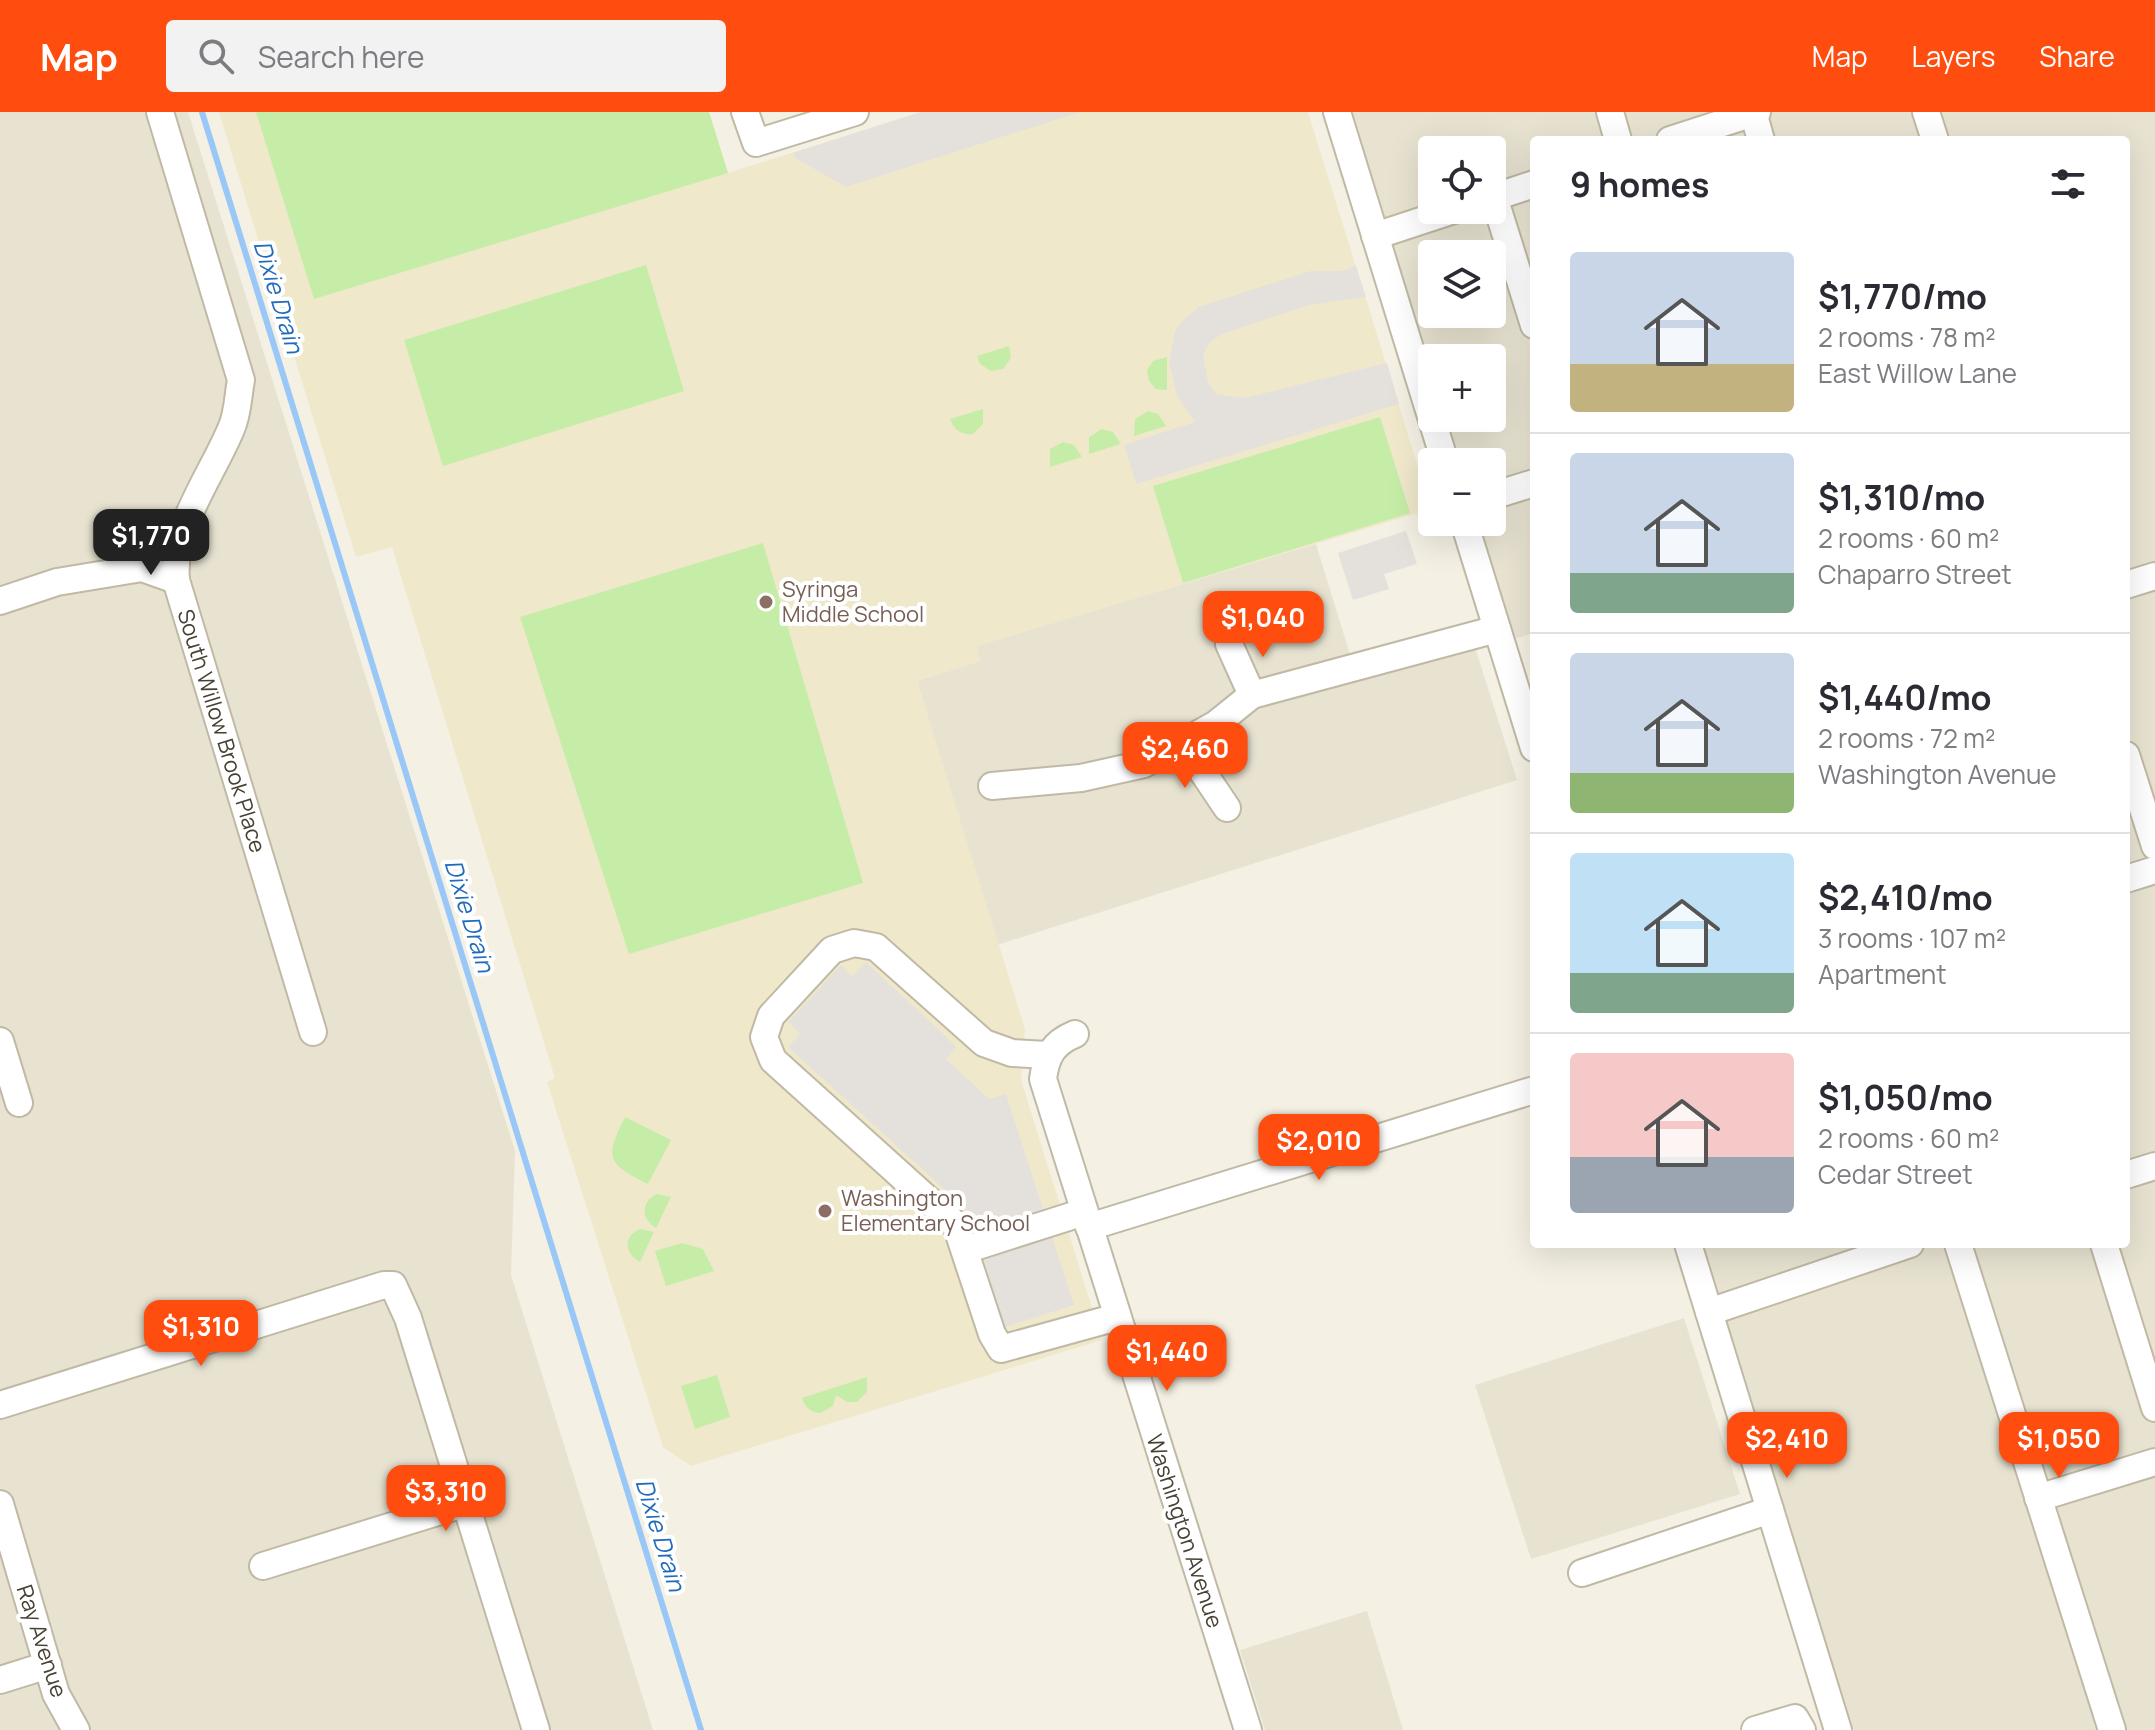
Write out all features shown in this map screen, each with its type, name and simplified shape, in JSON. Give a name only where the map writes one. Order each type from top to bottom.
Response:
[{"type":"street","name":"South Willow Brook Place","points":[[160,112],[241,380],[233,425],[186,527],[174,561],[176,580],[313,1032]]},
{"type":"street","points":[[745,112],[756,143],[855,112]]},
{"type":"street","points":[[1337,112],[1441,448]]},
{"type":"street","points":[[1610,112],[1617,136]]},
{"type":"street","points":[[1682,136],[1754,112],[1760,136]]},
{"type":"street","points":[[1926,112],[1934,136]]},
{"type":"street","points":[[1506,193],[1530,185]]},
{"type":"street","points":[[1375,236],[1418,222]]},
{"type":"street","points":[[1502,224],[1530,313]]},
{"type":"street","points":[[1506,492],[1530,484]]},
{"type":"street","points":[[1468,536],[1530,735]]},
{"type":"street","points":[[0,601],[57,582],[142,568],[176,580]]},
{"type":"street","points":[[2130,584],[2155,576]]},
{"type":"street","points":[[992,786],[1081,778],[1144,764],[1184,744],[1252,695],[1497,629]]},
{"type":"street","points":[[1229,644],[1252,695]]},
{"type":"street","points":[[1184,744],[1227,808]]},
{"type":"street","points":[[2130,768],[2155,846]]},
{"type":"street","points":[[2130,878],[2155,870]]},
{"type":"street","points":[[1075,1034],[1055,1046],[1048,1055],[1002,1051],[984,1043],[876,947],[854,943],[832,950],[771,1016],[764,1037],[773,1060],[956,1225],[992,1334],[1001,1349],[1117,1317]]},
{"type":"street","points":[[0,1041],[19,1103]]},
{"type":"street","name":"Washington Avenue","points":[[1048,1055],[1043,1079],[1248,1730]]},
{"type":"street","points":[[965,1250],[1086,1220],[1530,1091]]},
{"type":"street","points":[[2130,1174],[2155,1166]]},
{"type":"street","points":[[1689,1248],[1838,1730]]},
{"type":"street","points":[[1709,1312],[1898,1248]]},
{"type":"street","points":[[1959,1248],[2112,1730]]},
{"type":"street","points":[[2105,1248],[2155,1408]]},
{"type":"street","points":[[0,1405],[384,1285],[393,1285],[408,1317],[463,1504],[536,1730]]},
{"type":"street","points":[[2038,1498],[2155,1462]]},
{"type":"street","name":"Ray Avenue","points":[[0,1504],[56,1694],[76,1730]]},
{"type":"street","points":[[263,1566],[463,1504]]},
{"type":"street","points":[[1582,1573],[1770,1510]]},
{"type":"street","points":[[0,1680],[48,1665]]},
{"type":"street","points":[[1755,1730],[1795,1718],[1802,1730]]},
{"type":"shaded area","points":[[0,112],[188,112],[515,1151],[511,1275],[653,1730],[0,1730]]},
{"type":"shaded area","name":"Syringa Middle School","points":[[219,112],[709,112],[728,173],[921,112],[1308,112],[1418,467],[1418,513],[977,646],[980,661],[917,681],[1025,1029],[1021,1080],[1102,1340],[691,1466],[663,1447],[547,1082],[555,1078],[392,547],[356,557]]},
{"type":"shaded area","points":[[921,112],[1080,112],[846,187],[795,158],[793,153]]},
{"type":"shaded area","points":[[1349,112],[2155,112],[2155,1730],[1854,1730],[1702,1248],[2130,1248],[2130,136],[1530,136],[1530,634],[1513,639],[1480,536],[1506,536],[1506,448],[1454,448],[1448,432],[1506,432],[1506,344],[1421,344]]},
{"type":"shaded area","points":[[1356,266],[1366,297],[1309,305],[1222,334],[1210,342],[1203,355],[1208,383],[1217,394],[1245,398],[1387,363],[1399,404],[1136,484],[1124,445],[1195,422],[1177,396],[1169,362],[1175,331],[1186,317],[1199,307],[1310,271],[1341,271]]},
{"type":"shaded area","points":[[1406,531],[1417,564],[1384,574],[1389,589],[1353,600],[1338,553]]},
{"type":"shaded area","points":[[1316,544],[1352,661],[1468,625],[1517,780],[997,945],[917,681],[980,661],[976,646]]},
{"type":"shaded area","points":[[866,962],[957,1047],[946,1059],[989,1099],[1006,1094],[1074,1305],[1005,1327],[973,1225],[977,1219],[788,1047],[800,1034],[788,1022],[841,965],[852,976]]},
{"type":"shaded area","points":[[1684,1318],[1740,1494],[1531,1559],[1475,1385]]},
{"type":"shaded area","points":[[1367,1611],[1403,1730],[1265,1730],[1240,1650]]},
{"type":"green space","points":[[256,112],[709,112],[728,173],[314,299]]},
{"type":"green space","points":[[646,265],[684,391],[443,466],[404,340]]},
{"type":"green space","points":[[1009,346],[1011,358],[1003,369],[991,371],[980,364],[977,356]]},
{"type":"green space","points":[[1167,357],[1167,390],[1156,389],[1149,381],[1147,370],[1153,361]]},
{"type":"green space","points":[[983,409],[983,424],[973,434],[958,431],[950,419]]},
{"type":"green space","points":[[1148,411],[1158,414],[1166,426],[1134,436],[1135,419]]},
{"type":"green space","points":[[1380,417],[1410,513],[1183,583],[1153,486]]},
{"type":"green space","points":[[1102,429],[1113,432],[1121,444],[1089,454],[1089,437]]},
{"type":"green space","points":[[1063,442],[1074,445],[1082,457],[1050,467],[1050,449]]},
{"type":"green space","points":[[763,543],[863,883],[629,954],[520,617]]},
{"type":"green space","points":[[625,1117],[671,1140],[648,1184],[624,1171],[613,1158],[614,1142]]},
{"type":"green space","points":[[657,1194],[671,1197],[656,1228],[647,1220],[644,1211],[651,1197]]},
{"type":"green space","points":[[640,1229],[654,1232],[640,1262],[628,1249],[628,1240]]},
{"type":"green space","points":[[682,1243],[703,1249],[714,1271],[666,1286],[655,1251]]},
{"type":"green space","points":[[717,1375],[730,1417],[695,1429],[681,1386]]},
{"type":"green space","points":[[867,1377],[867,1392],[857,1402],[847,1402],[836,1395],[833,1406],[820,1413],[808,1408],[802,1398]]},
{"type":"waterway","name":"Dixie Drain","points":[[202,112],[701,1730]]},
{"type":"place","name":"Syringa Middle School","points":[[766,602]]},
{"type":"place","name":"Washington Elementary School","points":[[825,1211]]}]
